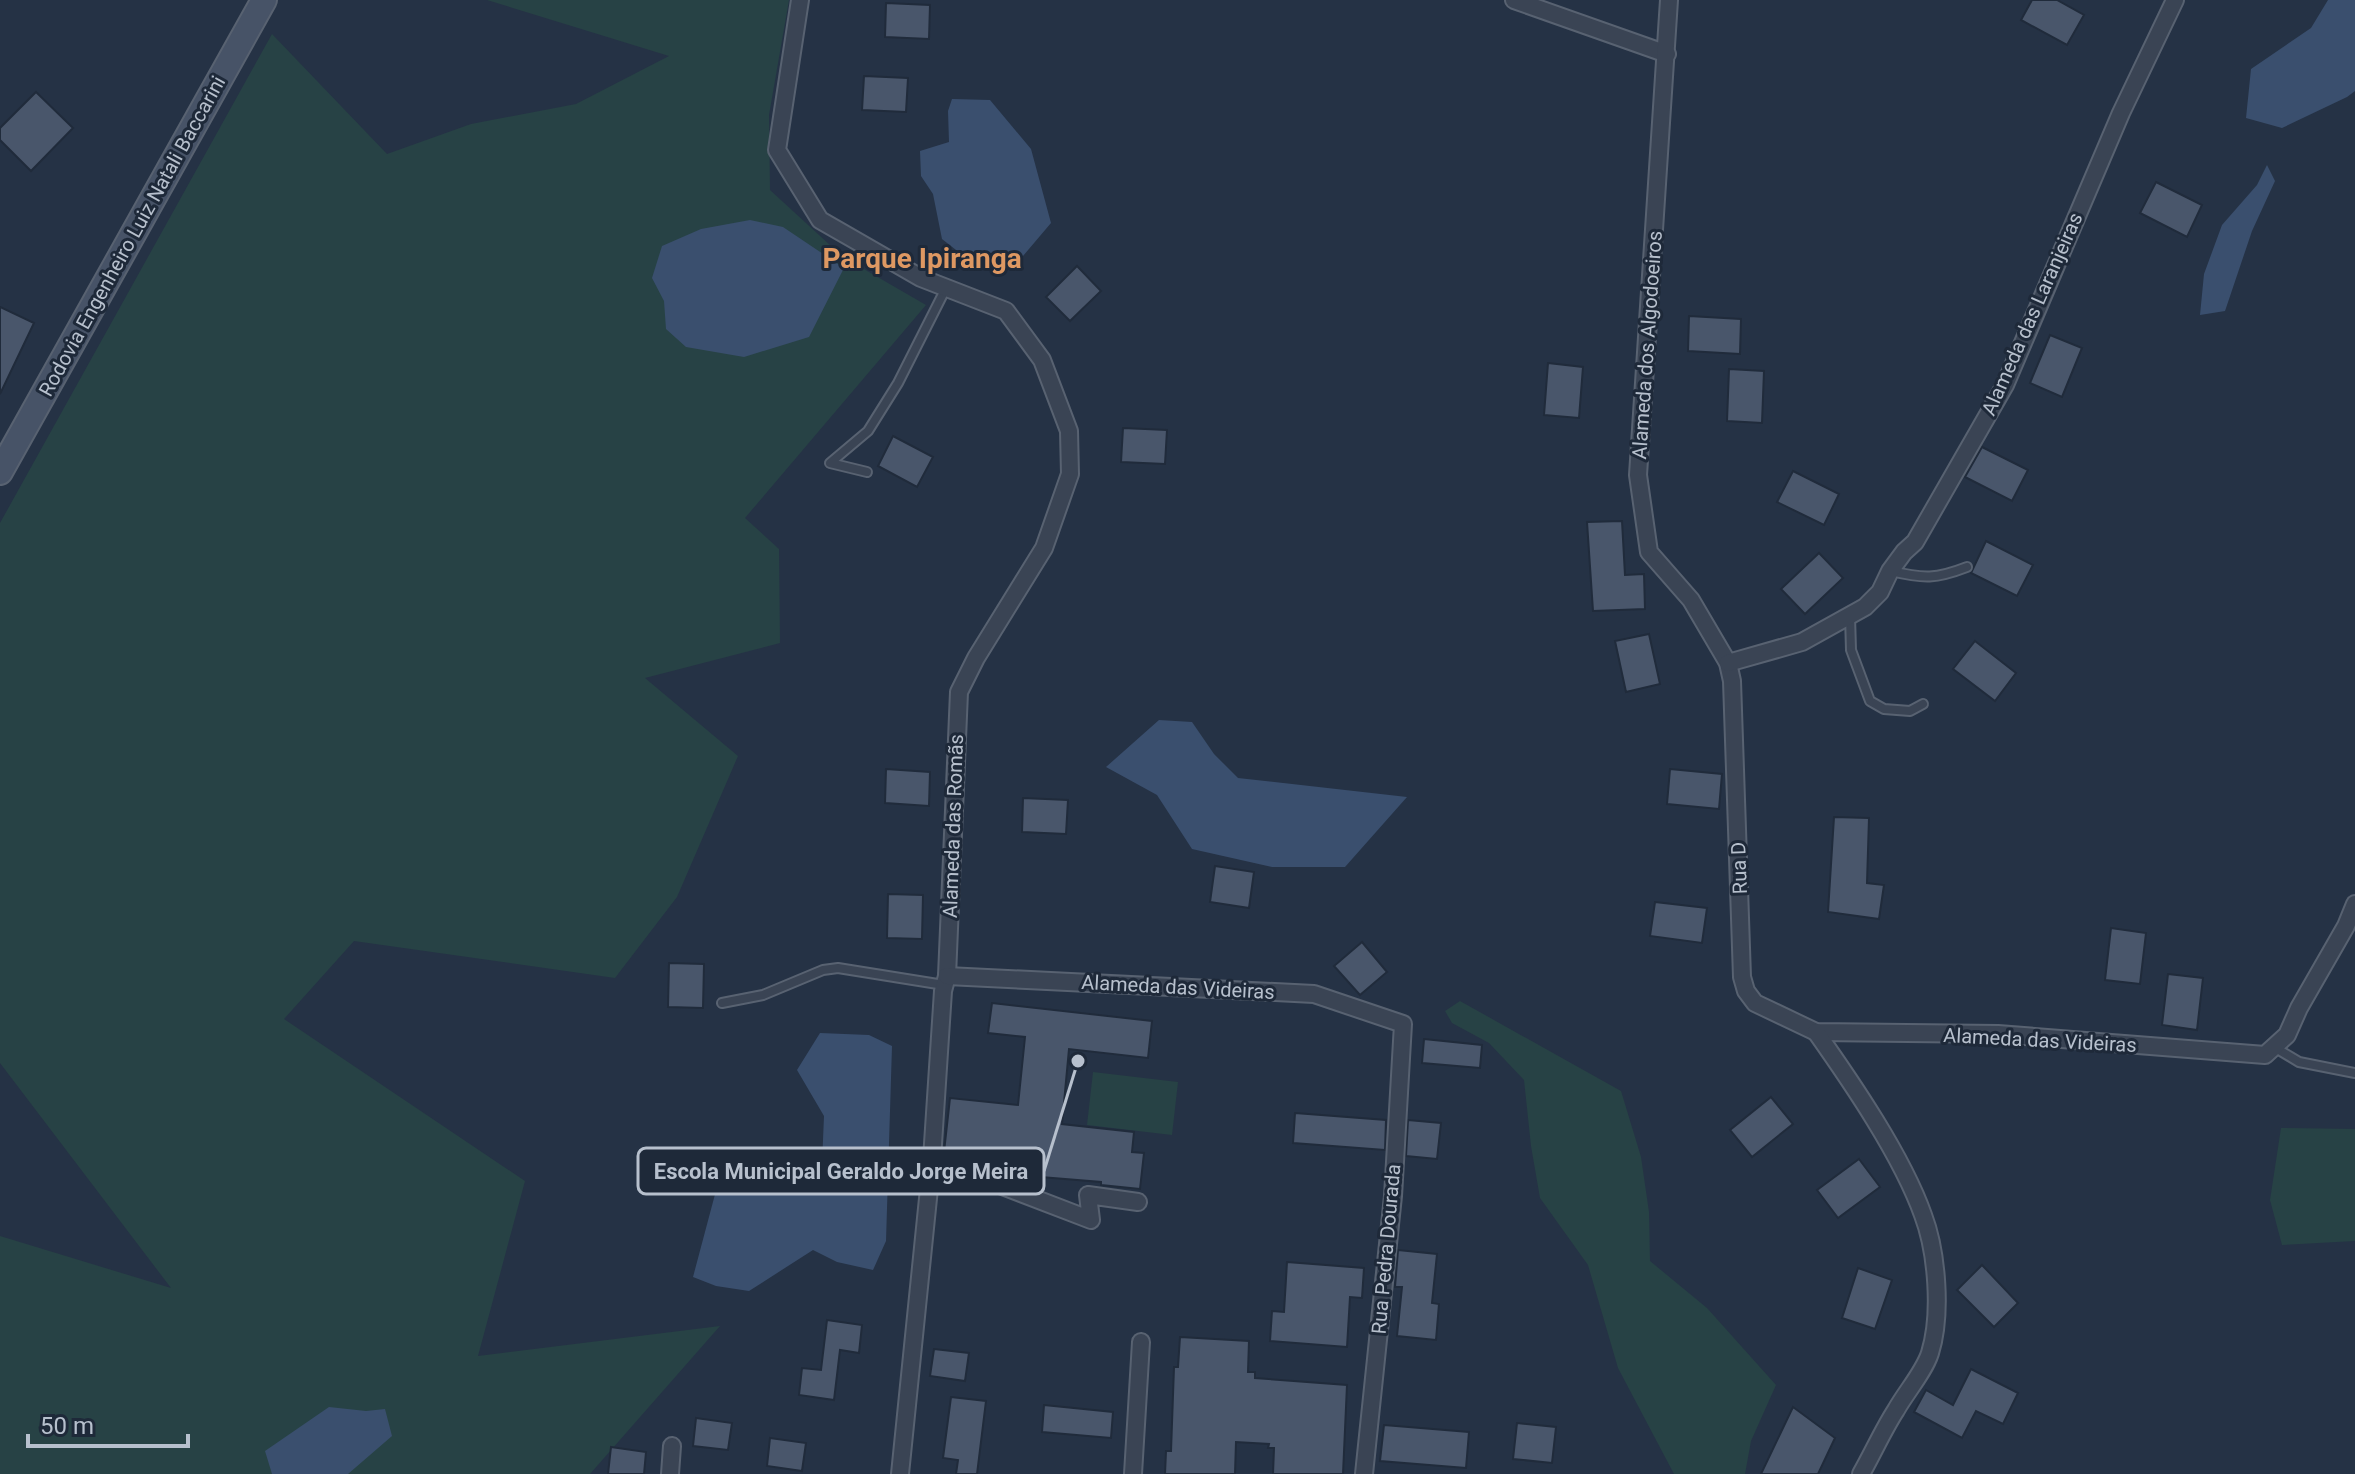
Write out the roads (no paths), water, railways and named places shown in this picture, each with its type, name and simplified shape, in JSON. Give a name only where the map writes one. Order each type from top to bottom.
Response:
[{"type":"main road","name":"Rodovia Engenheiro Luiz Natali Baccarini","points":[[0,472],[264,0]]},
{"type":"street","name":"Alameda das Romãs","points":[[800,0],[777,150],[820,220],[921,278],[1006,311],[1042,360],[1069,431],[1070,474],[1044,548],[976,658],[959,692],[946,980],[932,1159],[900,1474]]},
{"type":"street","points":[[1514,0],[1667,54]]},
{"type":"street","name":"Alameda dos Algodoeiros","points":[[1669,0],[1638,475],[1649,552],[1691,600],[1728,663]]},
{"type":"street","name":"Alameda das Laranjeiras","points":[[1728,663],[1802,642],[1865,607],[1880,592],[1890,571],[1915,542],[2005,385],[2121,113],[2175,0]]},
{"type":"street","name":"Rua D","points":[[1728,663],[1735,732],[1742,977],[1746,991],[1755,1003],[1816,1032]]},
{"type":"street","points":[[2269,1051],[2287,1035],[2355,904]]},
{"type":"street","name":"Alameda das Videiras","points":[[946,980],[1314,994],[1403,1024]]},
{"type":"street","name":"Rua Pedra Dourada","points":[[1364,1474],[1393,1196],[1403,1024]]},
{"type":"street","points":[[1816,1032],[1864,1106],[1908,1183],[1924,1216],[1934,1256],[1937,1319],[1930,1355],[1861,1474]]},
{"type":"street","name":"Alameda das Videiras","points":[[1816,1032],[1998,1034],[2269,1051]]},
{"type":"street","points":[[932,1159],[1091,1220],[1088,1195],[1138,1202]]},
{"type":"street","points":[[1133,1474],[1141,1342]]},
{"type":"street","points":[[670,1474],[672,1446]]},
{"type":"lane","points":[[867,472],[830,463],[868,431],[898,383],[946,288]]},
{"type":"lane","points":[[1890,571],[1922,578],[1940,578],[1967,567]]},
{"type":"lane","points":[[1850,615],[1851,650],[1870,701],[1884,709],[1910,711],[1923,704]]},
{"type":"lane","points":[[722,1003],[763,995],[823,970],[838,968],[946,980]]},
{"type":"lane","points":[[2269,1051],[2299,1062],[2355,1073]]},
{"type":"water","points":[[2328,0],[2355,0],[2355,91],[2282,128],[2246,118],[2251,69],[2311,28]]},
{"type":"water","points":[[952,99],[990,100],[1031,149],[1051,223],[1023,256],[992,269],[965,257],[942,239],[933,194],[921,176],[920,151],[949,142],[948,111]]},
{"type":"water","points":[[2267,165],[2275,181],[2252,231],[2225,311],[2200,315],[2204,274],[2222,225],[2257,185]]},
{"type":"water","points":[[750,220],[783,227],[844,268],[809,337],[744,357],[686,347],[666,329],[664,301],[652,278],[662,246],[701,229]]},
{"type":"water","points":[[1159,720],[1192,722],[1214,754],[1238,778],[1407,797],[1345,867],[1272,867],[1192,849],[1157,795],[1106,767]]},
{"type":"water","points":[[820,1033],[869,1035],[892,1046],[886,1241],[873,1270],[837,1262],[813,1250],[749,1291],[716,1286],[693,1277],[726,1153],[770,1168],[785,1180],[822,1164],[824,1116],[797,1070]]},
{"type":"water","points":[[329,1407],[366,1411],[385,1409],[392,1436],[348,1474],[272,1474],[265,1451]]},
{"type":"place","name":"Escola Municipal Geraldo Jorge Meira","points":[[1078,1061]]},
{"type":"district","name":"Parque Ipiranga","points":[[922,258]]}]
